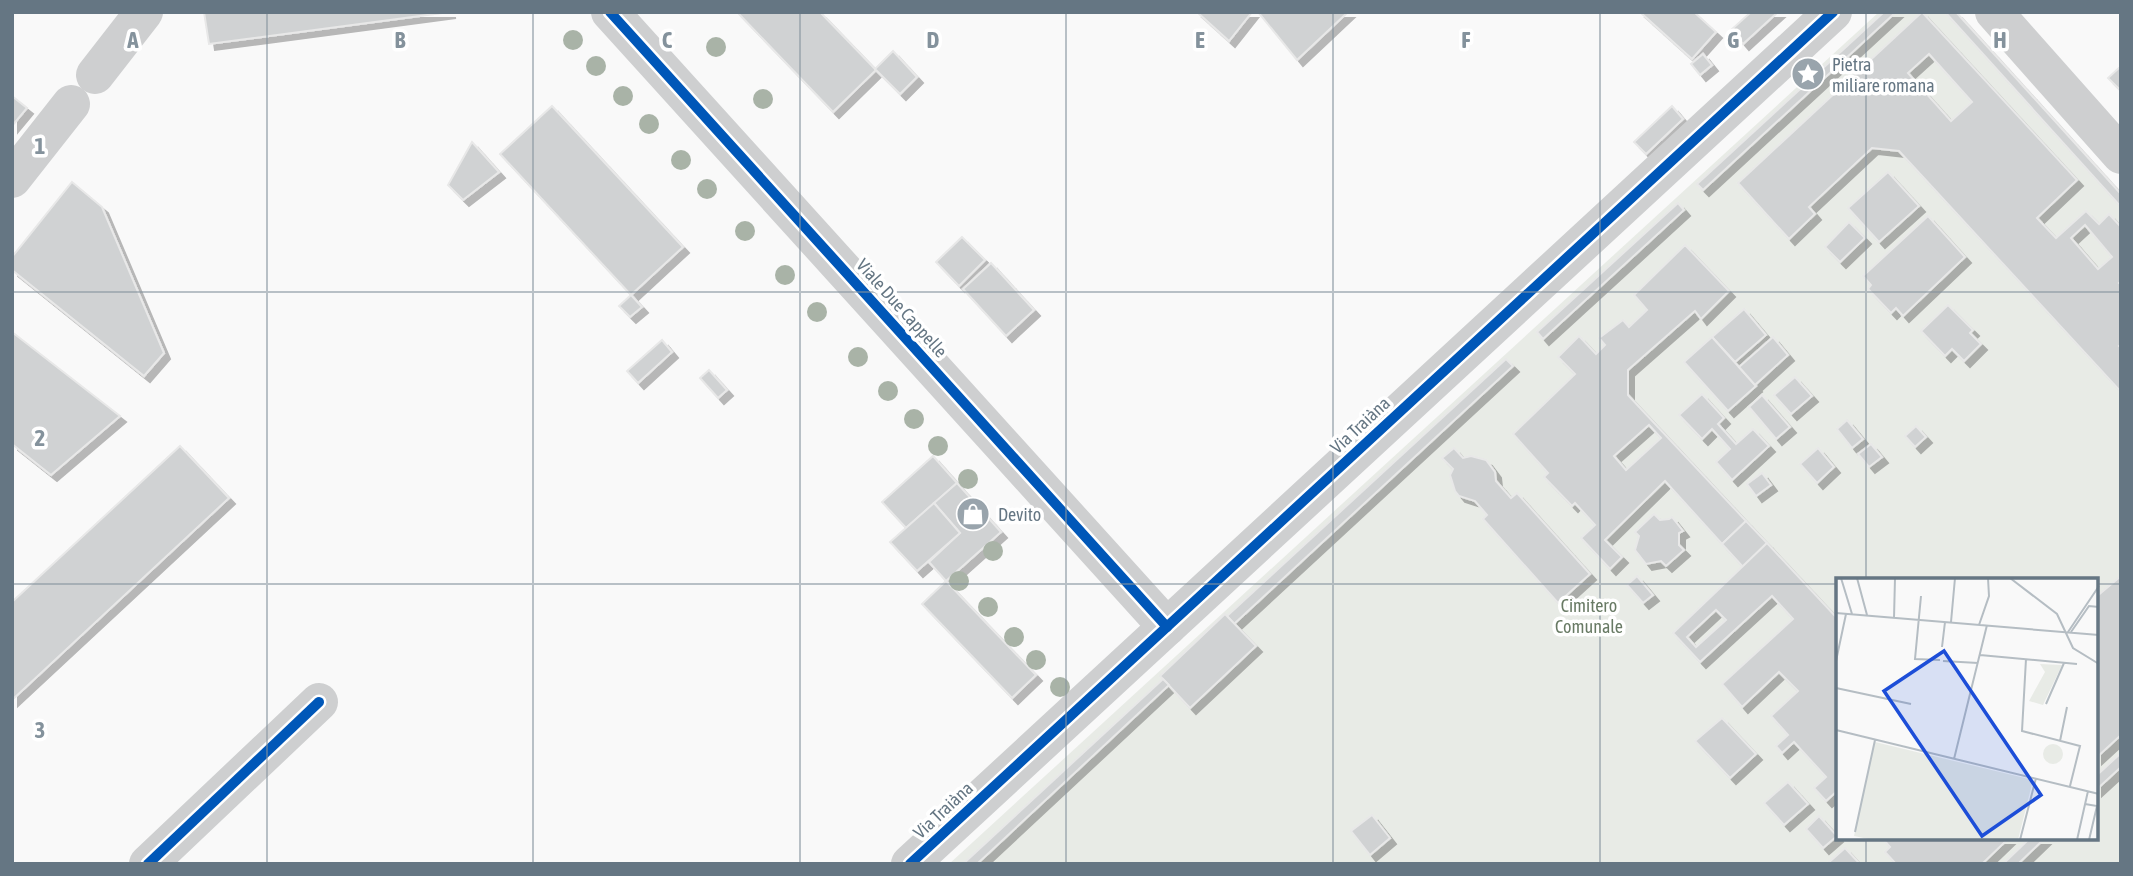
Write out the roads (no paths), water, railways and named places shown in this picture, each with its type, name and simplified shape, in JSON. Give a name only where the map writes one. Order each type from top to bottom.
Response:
[{"type":"street","points":[[95,75],[144,12]]},
{"type":"street","name":"Viale Due Cappelle","points":[[610,12],[1167,628]]},
{"type":"street","name":"Via Traiàna","points":[[910,864],[1833,12]]},
{"type":"street","points":[[1994,12],[2121,155]]},
{"type":"street","points":[[12,179],[71,104]]},
{"type":"street","points":[[148,864],[318,702]]},
{"type":"place","name":"Pietra miliare romana","points":[[1808,74]]},
{"type":"place","name":"Devito","points":[[973,514]]},
{"type":"park label","name":"Cimitero Comunale","points":[[1589,615]]}]
